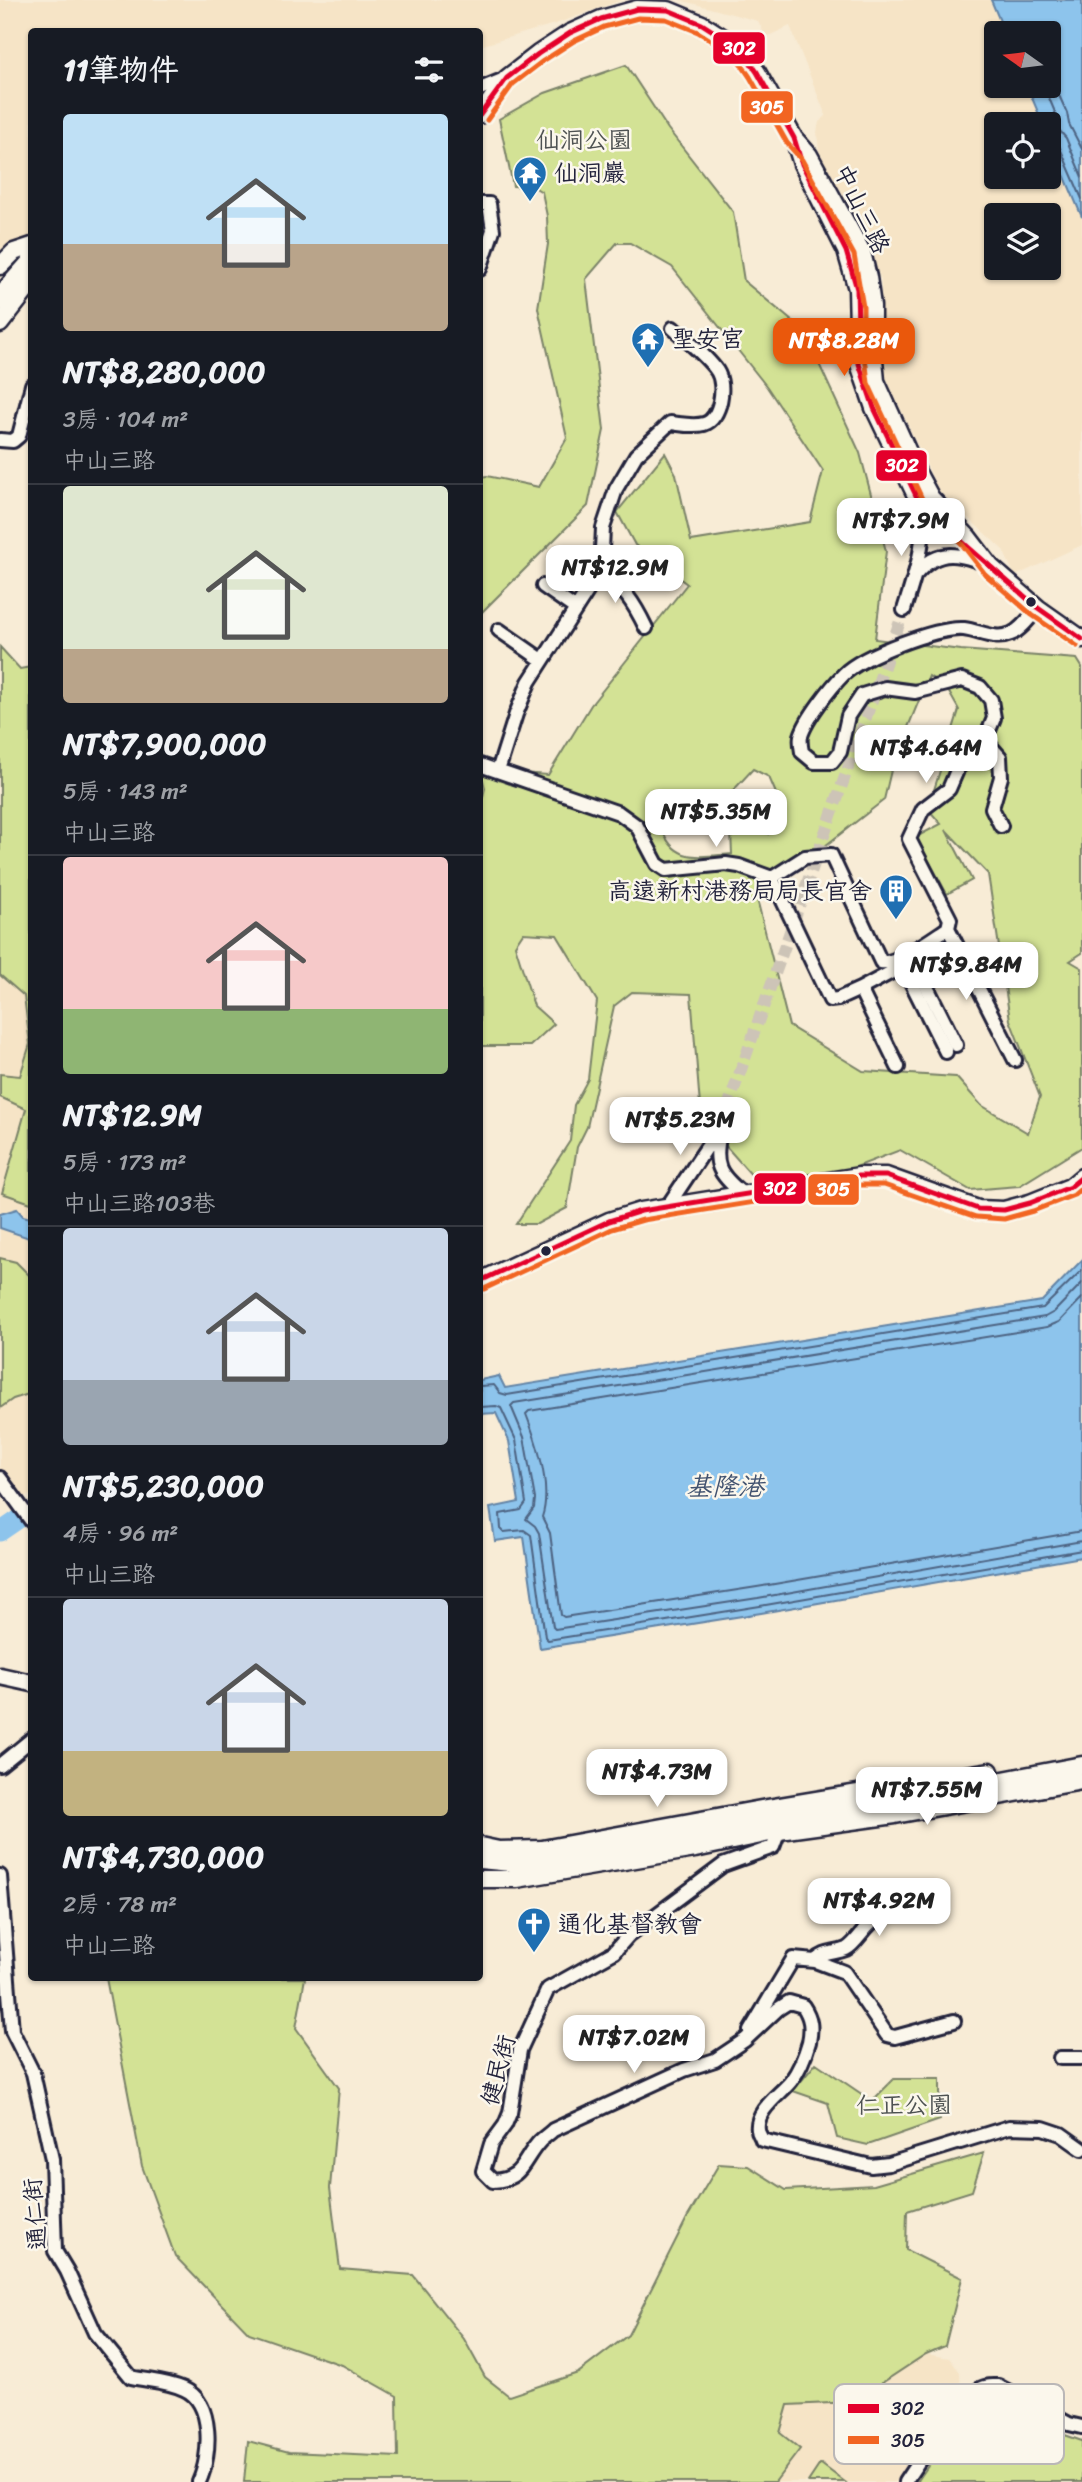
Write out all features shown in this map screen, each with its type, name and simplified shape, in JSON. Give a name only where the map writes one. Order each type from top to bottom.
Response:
[{"type":"main road","points":[[7,281],[16,260],[28,254]]},
{"type":"main road","points":[[7,281],[28,266]]},
{"type":"street","name":"中山三路","points":[[483,111],[507,78],[570,33],[601,19],[636,9],[668,10],[702,24],[741,49],[794,138],[809,155],[862,252],[872,306],[876,381],[918,474],[931,498],[968,537],[990,567]]},
{"type":"street","points":[[483,88],[507,78]]},
{"type":"street","name":"中山三路","points":[[794,138],[802,164],[846,251],[857,289],[859,364],[874,408],[920,506],[1038,608],[1082,639]]},
{"type":"street","points":[[483,204],[489,204],[493,230],[483,260]]},
{"type":"street","points":[[0,324],[14,252],[28,247]]},
{"type":"street","points":[[498,771],[529,682],[601,570],[603,528],[616,489],[636,455],[670,423],[696,426],[706,424],[715,417],[721,396],[716,370],[673,328]]},
{"type":"street","points":[[0,440],[13,441],[19,436],[28,401]]},
{"type":"street","points":[[904,610],[915,576],[923,528],[920,506]]},
{"type":"street","points":[[915,576],[933,558],[945,555],[973,559],[990,567]]},
{"type":"street","points":[[601,570],[632,599],[646,628]]},
{"type":"street","points":[[543,586],[576,609]]},
{"type":"street","points":[[1015,1060],[948,928],[950,919],[909,839],[923,809],[949,789],[957,768],[985,740],[994,718],[990,700],[980,687],[962,680],[915,692],[885,688],[862,695],[848,716],[840,752],[832,762],[814,762],[802,752],[800,739],[805,727],[845,673],[871,657],[926,635],[948,631],[964,629],[984,635],[1013,634],[1038,608]]},
{"type":"street","points":[[499,630],[542,660]]},
{"type":"street","points":[[985,740],[1000,757],[1001,777],[992,808],[1001,826]]},
{"type":"street","points":[[483,766],[619,813],[637,826],[656,859],[666,870],[726,864],[772,878],[830,1000],[860,989],[903,966],[951,1048],[909,951]]},
{"type":"street","points":[[772,878],[805,857],[831,855],[881,962],[887,963],[948,928]]},
{"type":"street","points":[[860,989],[898,1067]]},
{"type":"street","points":[[667,1207],[721,1126],[716,1156],[723,1177],[743,1194]]},
{"type":"street","points":[[483,1281],[609,1221],[640,1211],[859,1176],[886,1176],[978,1209],[1004,1210],[1070,1187],[1082,1177]]},
{"type":"street","points":[[0,1478],[28,1518]]},
{"type":"street","points":[[0,1676],[28,1682]]},
{"type":"street","points":[[0,1765],[28,1742]]},
{"type":"street","points":[[483,1847],[499,1850],[542,1849],[778,1819],[1082,1754]]},
{"type":"street","points":[[483,1860],[511,1863],[535,1861],[894,1801],[1082,1765]]},
{"type":"street","points":[[483,1879],[517,1879],[695,1849],[778,1819],[895,1815],[1082,1781]]},
{"type":"street","name":"健民街","points":[[778,1819],[773,1847],[723,1865],[628,1936],[614,1952],[548,1989],[520,2050],[510,2112],[505,2125],[491,2144],[483,2171],[493,2181],[514,2176],[526,2164],[538,2143],[553,2130],[684,2070],[715,2060],[745,2040],[789,2002],[803,2006],[810,2018],[811,2031],[805,2059],[760,2118],[758,2130],[762,2140],[871,2166],[889,2164],[1009,2127],[1042,2128],[1061,2134],[1082,2149]]},
{"type":"street","name":"通仁街","points":[[0,1876],[12,2031],[33,2073],[52,2159],[55,2251],[95,2333],[131,2377],[169,2383],[186,2389],[197,2397],[202,2405],[208,2432],[199,2482]]},
{"type":"street","points":[[815,1961],[822,1954],[848,1949],[864,1928],[882,1914],[919,1908],[930,1902]]},
{"type":"street","points":[[745,2040],[793,1959],[815,1961],[844,1972],[887,2035],[895,2037],[954,2021]]},
{"type":"street","points":[[1060,2058],[1082,2058]]},
{"type":"street","points":[[1064,2421],[1082,2427]]},
{"type":"street","points":[[905,2482],[918,2464]]},
{"type":"shaded area","points":[[0,0],[622,0],[558,23],[483,45],[483,28],[28,28],[28,242],[10,245],[0,253]]},
{"type":"shaded area","points":[[680,0],[991,0],[1000,21],[984,21],[984,98],[1032,98],[1038,112],[984,112],[984,189],[1061,189],[1061,168],[1082,217],[1082,545],[1015,576],[1003,550],[939,491],[882,369],[881,280],[859,223],[819,152],[817,132],[819,122],[826,116],[790,26],[766,37],[758,21]]},
{"type":"shaded area","points":[[0,942],[28,961],[28,1496],[17,1497],[0,1468]]},
{"type":"shaded area","points":[[926,2354],[949,2358],[960,2372],[961,2384],[880,2384]]},
{"type":"shaded area","points":[[834,2403],[834,2464],[909,2464],[895,2482],[743,2482],[780,2433],[788,2405]]},
{"type":"green space","name":"仙洞公園","points":[[626,65],[668,129],[733,212],[744,281],[804,331],[860,453],[886,551],[875,639],[961,650],[1077,659],[1082,667],[1082,953],[1070,961],[1082,968],[1082,1147],[1019,1186],[970,1190],[900,1150],[822,1180],[754,1178],[701,1118],[691,994],[632,992],[614,1006],[587,1127],[577,1147],[567,1208],[537,1224],[516,1224],[570,1141],[574,1105],[588,1079],[597,1001],[557,935],[523,933],[515,945],[534,1006],[554,1024],[530,1046],[483,1046],[483,762],[508,772],[548,775],[591,705],[687,584],[635,545],[617,512],[665,453],[676,474],[691,541],[810,522],[823,471],[767,387],[672,267],[630,243],[617,243],[586,279],[604,430],[588,506],[483,611],[483,477],[539,487],[567,438],[538,308],[548,244],[547,216],[542,192],[534,187],[513,186],[499,119],[545,93]],"holes":[[[929,676],[946,687],[959,710],[928,809],[941,824],[916,837],[947,894],[972,880],[946,830],[988,874],[1010,1020],[1040,1097],[1028,1133],[981,1105],[956,1077],[863,1071],[789,1026],[757,899],[884,800],[892,766]],[[753,769],[769,777],[781,805],[768,834],[751,822],[731,832],[732,854],[693,856],[684,854],[670,844],[664,834],[697,823]]]},
{"type":"green space","points":[[0,647],[20,669],[28,668],[28,1028],[24,996],[0,975]]},
{"type":"green space","points":[[28,1050],[28,1202],[2,1193],[26,1109],[0,1097],[0,1074],[20,1076]]},
{"type":"green space","points":[[0,1258],[16,1262],[28,1274],[28,1394],[13,1399],[0,1408]]},
{"type":"green space","points":[[107,1981],[304,1981],[296,2028],[339,2088],[330,2188],[340,2269],[413,2275],[464,2339],[485,2377],[509,2396],[578,2373],[628,2335],[687,2218],[719,2164],[748,2166],[786,2190],[874,2185],[984,2153],[972,2191],[907,2211],[906,2250],[962,2278],[945,2346],[926,2354],[880,2384],[834,2384],[834,2403],[788,2405],[780,2433],[800,2449],[775,2482],[244,2482],[248,2441],[289,2452],[398,2457],[397,2396],[342,2365],[249,2333],[175,2256],[142,2166]]},
{"type":"green space","name":"仁正公園","points":[[816,2063],[872,2101],[894,2079],[940,2079],[940,2120],[868,2145],[837,2138],[828,2103],[793,2091]]},
{"type":"green space","points":[[1064,2435],[1082,2441],[1082,2482],[917,2482],[929,2464],[1064,2464]]},
{"type":"green space","points":[[821,2464],[845,2482],[808,2482]]},
{"type":"water","points":[[991,0],[1082,0],[1082,217],[1061,168],[1061,112],[1038,112],[1032,98],[1061,98],[1061,21],[1000,21]]},
{"type":"water","points":[[17,1209],[28,1217],[28,1238],[0,1228],[0,1214]]},
{"type":"water","name":"基隆港","points":[[1082,1260],[1082,1557],[540,1648],[524,1537],[495,1541],[490,1508],[519,1502],[509,1441],[496,1413],[483,1414],[483,1379],[499,1376],[505,1388],[1042,1301]]},
{"type":"waterway","points":[[0,1532],[28,1513]]},
{"type":"tunnel","points":[[721,1126],[904,610]]},
{"type":"transit line","name":"302","points":[[483,111],[507,78],[538,54],[570,33],[601,19],[637,9],[668,10],[702,24],[741,49],[794,138],[802,164],[846,251],[857,289],[859,364],[874,408],[921,506],[1038,608],[1082,639]]},
{"type":"transit line","name":"305","points":[[487,120],[513,84],[543,61],[574,41],[604,27],[638,18],[666,19],[698,32],[735,55],[787,143],[802,160],[854,255],[863,307],[863,339],[868,383],[924,503],[985,574],[1032,615],[1077,646]]},
{"type":"transit line","name":"302","points":[[483,1280],[609,1221],[641,1211],[859,1176],[886,1176],[978,1209],[1004,1210],[1070,1187],[1082,1177]]},
{"type":"transit line","name":"305","points":[[484,1289],[612,1229],[643,1220],[860,1185],[884,1185],[976,1217],[1004,1219],[1074,1195],[1082,1188]]},
{"type":"place","name":"仙洞巖","points":[[530,203]]},
{"type":"place","name":"聖安宮","points":[[648,369]]},
{"type":"place","name":"高遠新村港務局局長官舍","points":[[896,921]]},
{"type":"place","name":"通化基督教會","points":[[534,1954]]}]
